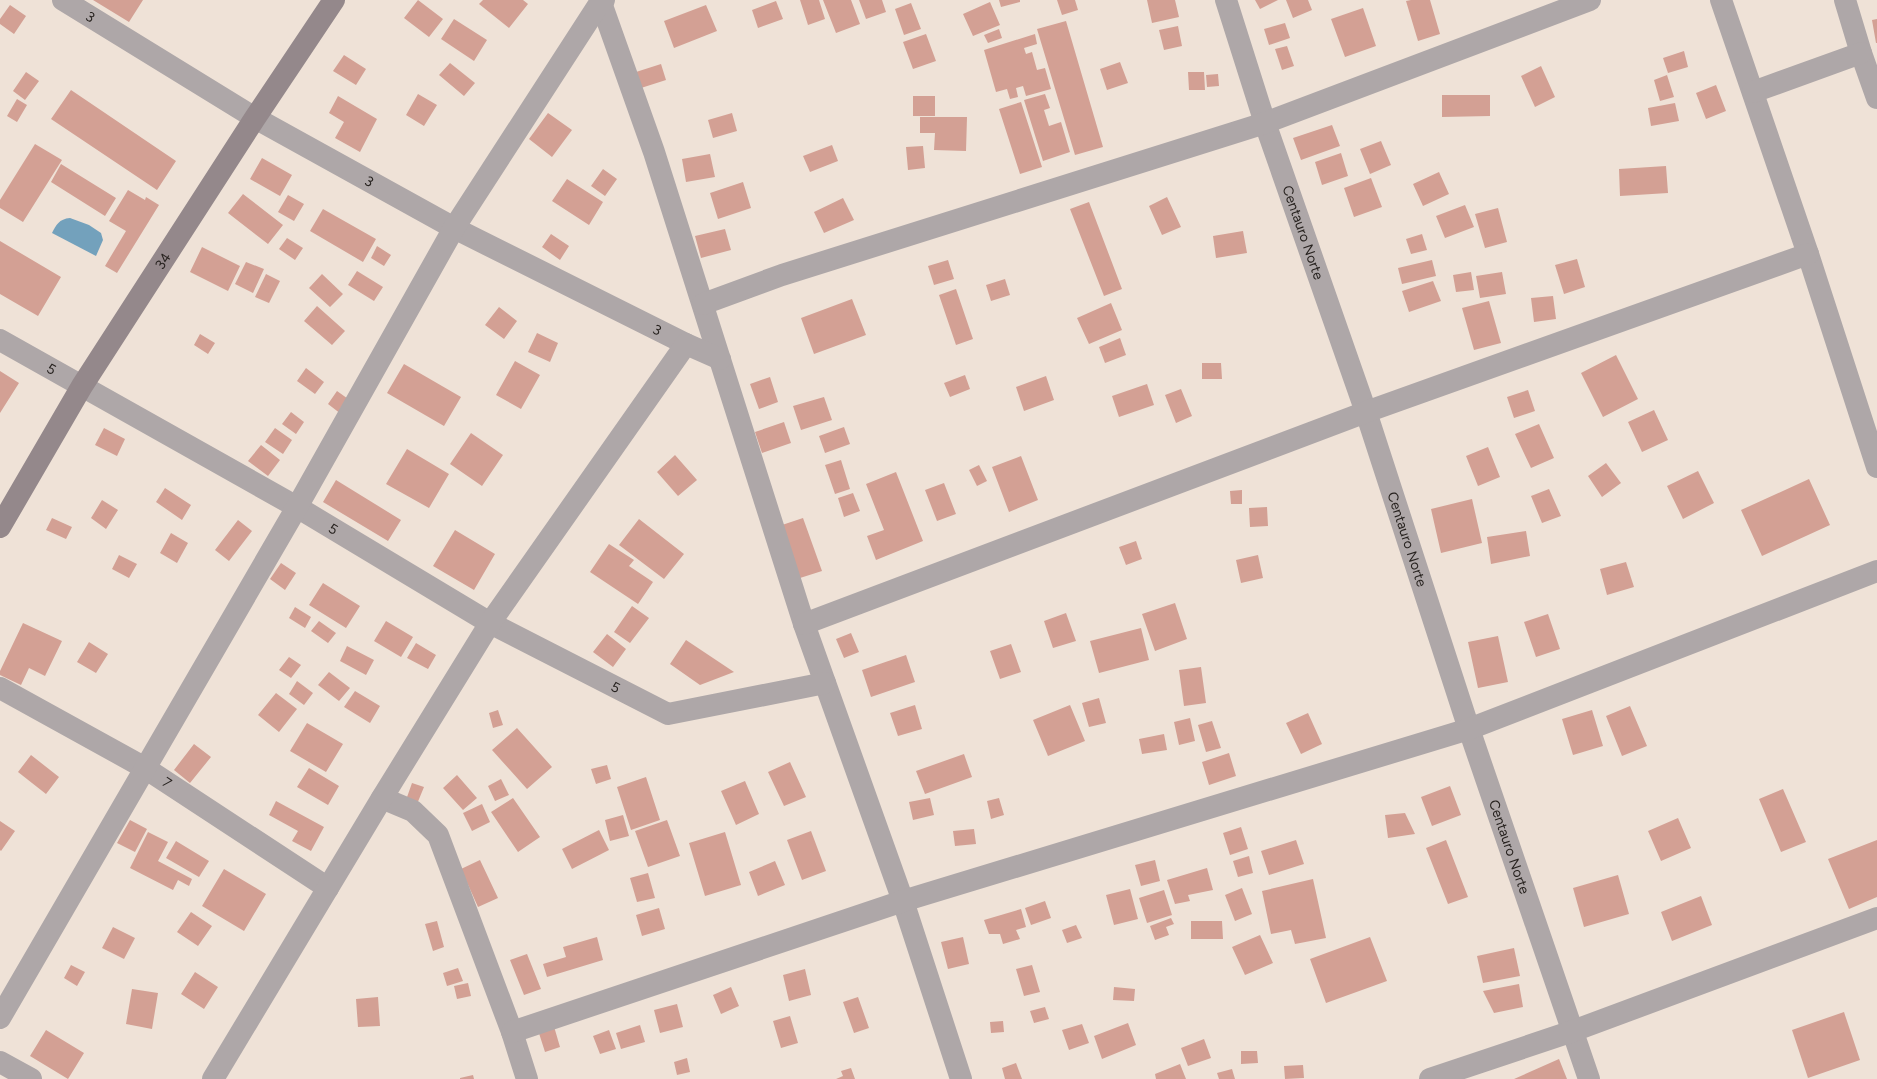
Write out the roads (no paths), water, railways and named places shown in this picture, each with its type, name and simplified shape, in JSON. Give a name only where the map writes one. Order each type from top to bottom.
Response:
[{"type":"street","name":"3","points":[[63,0],[255,118],[454,228],[686,344],[720,359]]},
{"type":"street","name":"34","points":[[0,527],[82,386],[255,118],[334,0]]},
{"type":"street","points":[[0,1018],[298,507],[454,228],[602,0]]},
{"type":"street","points":[[602,0],[654,152],[804,624],[903,902],[961,1079]]},
{"type":"street","name":"Centauro Norte","points":[[1226,0],[1265,123],[1366,412],[1469,729],[1589,1079]]},
{"type":"street","points":[[703,304],[782,275],[1265,123],[1590,0]]},
{"type":"street","points":[[1721,0],[1808,254],[1877,467]]},
{"type":"street","points":[[1845,0],[1860,53],[1873,75],[1877,98]]},
{"type":"street","points":[[1753,92],[1860,53]]},
{"type":"street","points":[[804,624],[1366,412],[1808,254]]},
{"type":"street","name":"5","points":[[0,340],[298,507],[490,623],[668,714],[825,683]]},
{"type":"street","points":[[213,1079],[382,798],[490,623],[686,344]]},
{"type":"street","points":[[512,1032],[903,902],[1469,729],[1877,571]]},
{"type":"street","name":"7","points":[[0,688],[145,768],[328,888]]},
{"type":"street","points":[[382,798],[413,811],[438,836],[512,1032],[527,1079]]},
{"type":"street","points":[[1430,1079],[1573,1031],[1877,918]]},
{"type":"street","points":[[0,1062],[31,1079]]},
{"type":"water","points":[[70,218],[89,225],[101,233],[103,240],[96,256],[52,233],[61,221]]}]
